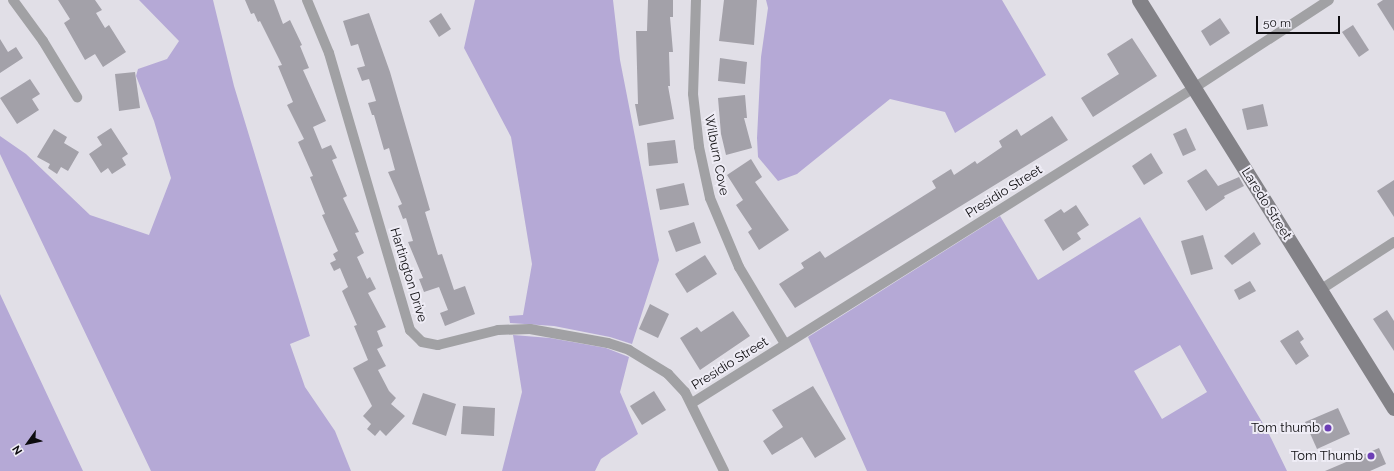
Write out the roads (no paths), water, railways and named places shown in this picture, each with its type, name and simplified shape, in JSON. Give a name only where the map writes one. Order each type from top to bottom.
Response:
[{"type":"street","points":[[13,0],[43,41],[77,98]]},
{"type":"street","name":"Hartington Drive","points":[[307,0],[329,53],[410,330],[422,342],[438,345],[498,330],[523,329],[608,343],[629,350],[654,364],[679,385],[692,403],[724,471]]},
{"type":"street","name":"Wilburn Cove","points":[[696,0],[693,94],[699,148],[707,186],[724,234],[739,267],[785,344]]},
{"type":"street","name":"Laredo Street","points":[[1138,0],[1394,408]]},
{"type":"street","name":"Presidio Street","points":[[692,403],[1194,88],[1329,0]]},
{"type":"street","points":[[1320,290],[1394,242]]},
{"type":"place","name":"Tom thumb","points":[[1328,428]]},
{"type":"place","name":"Tom Thumb","points":[[1371,456]]}]
